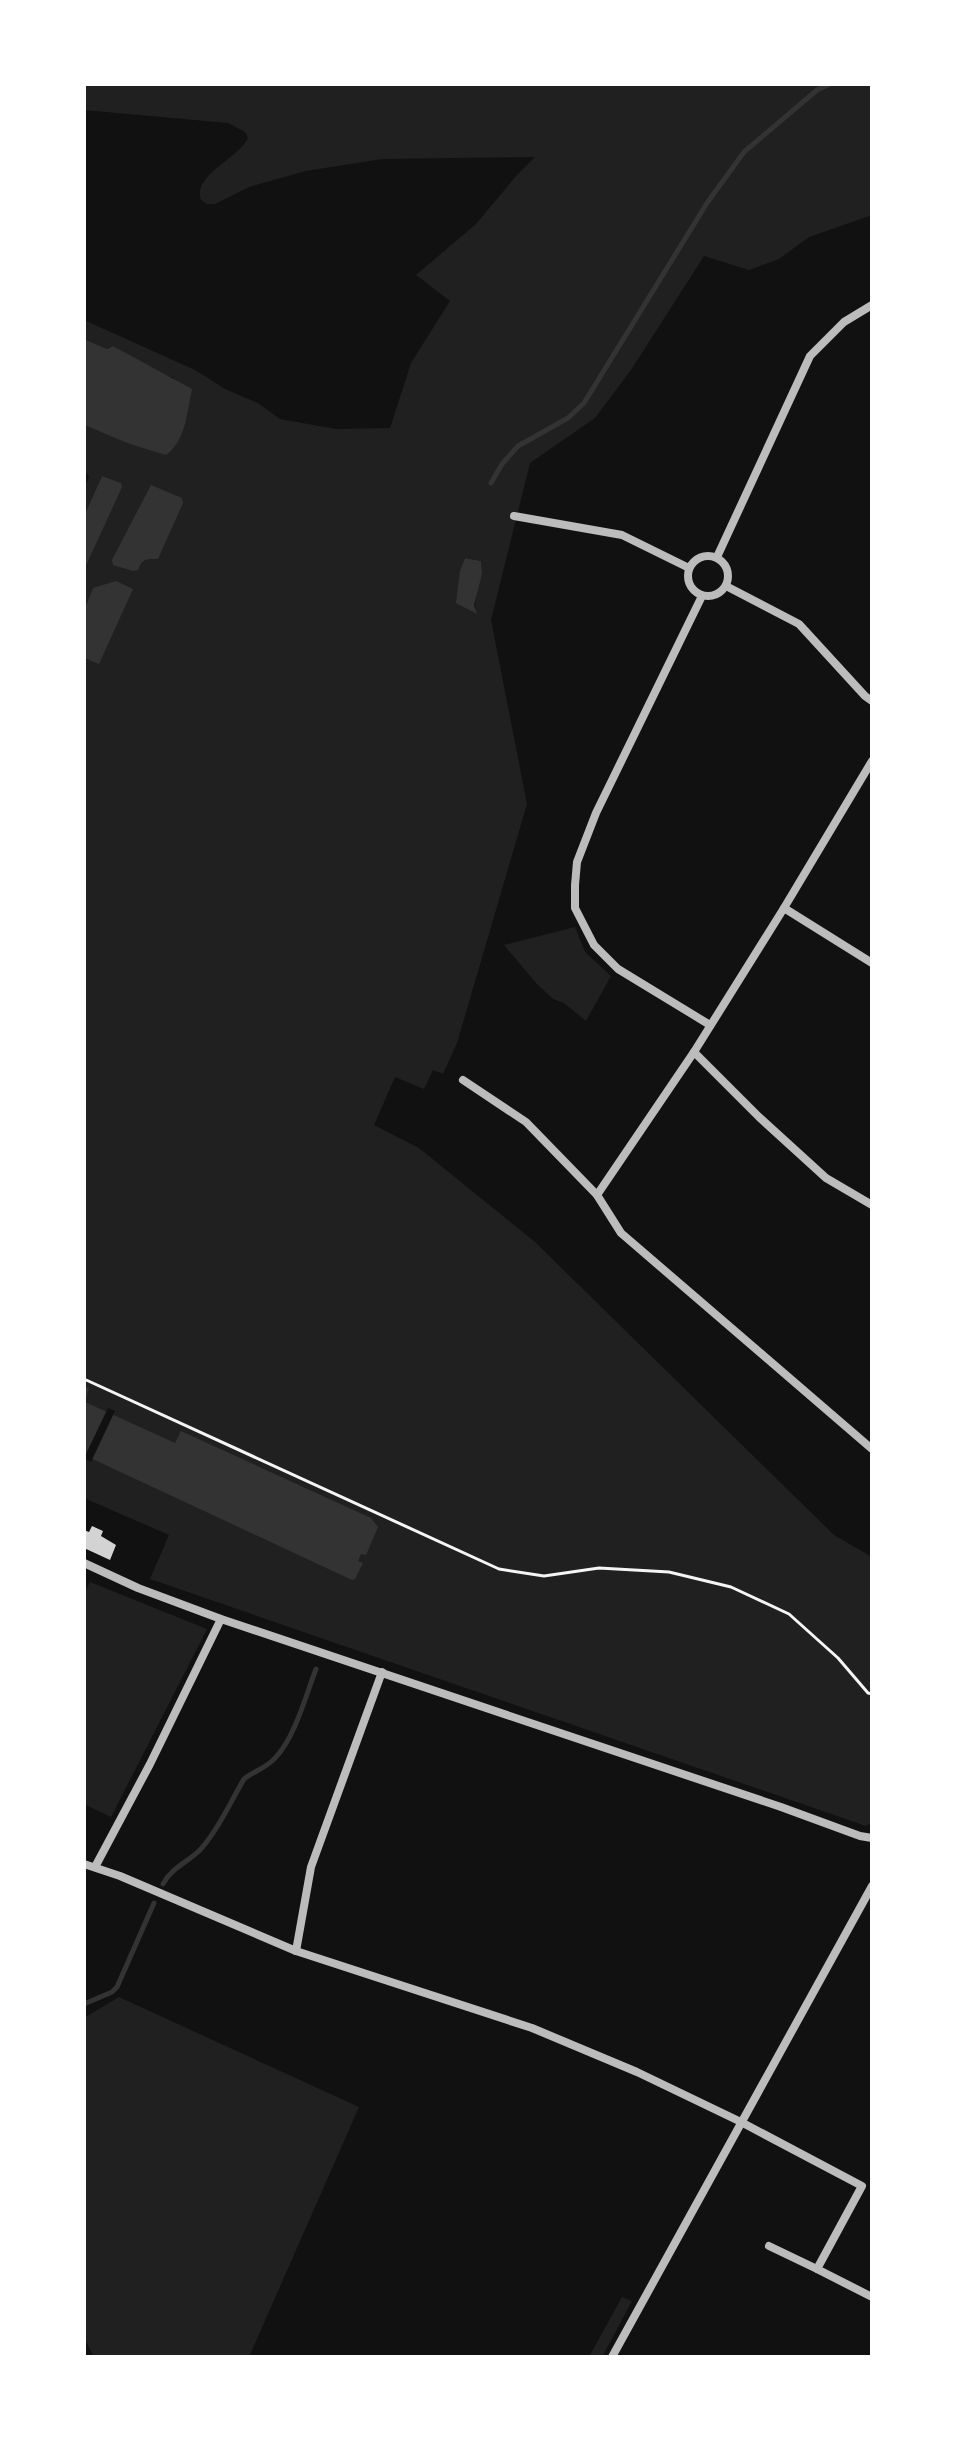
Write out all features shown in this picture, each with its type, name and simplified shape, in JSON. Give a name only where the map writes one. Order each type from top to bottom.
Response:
[{"type":"street","points":[[717,557],[810,356],[844,322],[872,305]]},
{"type":"street","points":[[514,516],[622,535],[689,568]]},
{"type":"street","points":[[704,556],[717,557],[726,567],[726,586],[716,595],[702,596],[688,582],[689,568],[692,562],[704,556]]},
{"type":"street","points":[[726,586],[799,624],[872,701]]},
{"type":"street","points":[[702,596],[596,813],[577,862],[575,908],[594,945],[618,969],[710,1025]]},
{"type":"street","points":[[597,1195],[694,1052],[872,761]]},
{"type":"street","points":[[784,908],[872,963]]},
{"type":"street","points":[[694,1052],[826,1178],[872,1205]]},
{"type":"street","points":[[463,1080],[526,1122],[597,1195],[621,1233],[872,1449]]},
{"type":"street","points":[[84,1563],[138,1588],[221,1619],[872,1838]]},
{"type":"street","points":[[95,1867],[221,1619]]},
{"type":"street","points":[[296,1951],[311,1867],[382,1672]]},
{"type":"street","points":[[84,1864],[296,1951],[532,2028],[637,2072],[872,2191]]},
{"type":"street","points":[[612,2357],[872,1886]]},
{"type":"street","points":[[817,2269],[862,2186]]},
{"type":"street","points":[[769,2246],[872,2297]]},
{"type":"path","points":[[84,1379],[499,1569],[544,1576],[599,1568],[669,1572],[731,1587],[789,1614],[872,1694]]},
{"type":"shaded area","points":[[84,84],[872,84],[872,215],[809,237],[779,259],[749,270],[704,256],[631,370],[595,418],[530,463],[491,620],[527,804],[457,1043],[443,1074],[433,1070],[424,1089],[395,1077],[374,1125],[419,1148],[535,1242],[834,1535],[872,1557],[872,1823],[866,1826],[150,1579],[169,1535],[84,1498],[84,658],[99,663],[93,588],[84,610],[84,570],[121,487],[120,483],[102,476],[84,516],[84,488],[89,477],[84,468],[84,425],[101,432],[174,378],[159,373],[113,346],[107,349],[84,339],[84,320],[195,370],[225,389],[258,403],[280,419],[336,429],[390,428],[411,363],[450,301],[416,275],[476,224],[535,157],[382,159],[306,171],[249,187],[215,204],[207,204],[201,200],[203,183],[243,146],[248,138],[245,132],[228,123],[84,110]],"holes":[[[465,558],[481,561],[475,600],[476,612],[463,595],[461,572]]]},
{"type":"shaded area","points":[[84,339],[107,349],[113,346],[192,389],[182,434],[166,455],[84,425]]},
{"type":"shaded area","points":[[102,476],[121,483],[122,487],[84,570],[84,516]]},
{"type":"shaded area","points":[[151,485],[182,498],[183,503],[158,559],[145,560],[138,570],[133,571],[113,565],[112,560]]},
{"type":"shaded area","points":[[465,558],[481,561],[482,574],[474,605],[477,614],[456,603]]},
{"type":"shaded area","points":[[116,581],[133,589],[99,664],[84,658],[84,610],[93,588]]},
{"type":"shaded area","points":[[575,927],[585,952],[611,976],[586,1021],[564,1003],[553,999],[504,945]]},
{"type":"shaded area","points":[[84,1386],[89,1388],[85,1402],[175,1443],[181,1431],[371,1518],[378,1527],[366,1555],[361,1554],[358,1561],[363,1563],[355,1579],[84,1455]]},
{"type":"shaded area","points":[[90,1582],[207,1629],[111,1817],[84,1804],[84,1594]]},
{"type":"shaded area","points":[[119,1997],[359,2107],[249,2357],[94,2357],[84,2337],[84,2018]]},
{"type":"shaded area","points":[[622,2297],[632,2301],[602,2357],[589,2357]]},
{"type":"pier","points":[[108,1408],[115,1411],[91,1462],[84,1458]]},
{"type":"building","points":[[92,1526],[103,1531],[101,1536],[116,1545],[110,1560],[84,1548],[84,1530],[89,1532]]},
{"type":"waterway","points":[[491,483],[518,446],[568,418],[584,403],[707,203],[744,152],[817,90],[830,84]]},
{"type":"waterway","points":[[163,1884],[206,1842],[244,1779],[269,1764],[283,1749],[316,1669]]},
{"type":"waterway","points":[[84,2004],[117,1987],[154,1903]]}]
